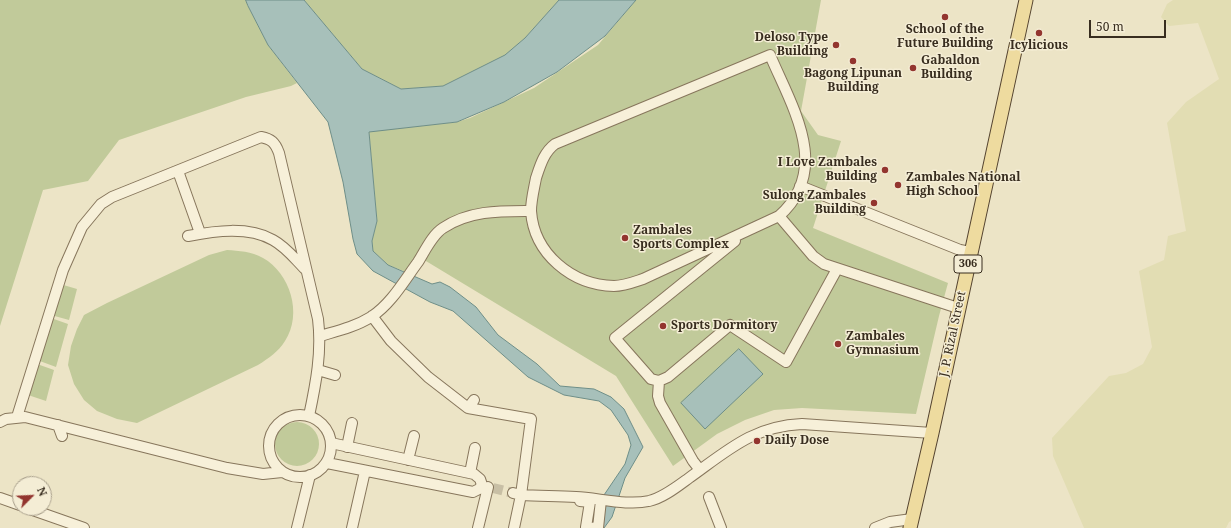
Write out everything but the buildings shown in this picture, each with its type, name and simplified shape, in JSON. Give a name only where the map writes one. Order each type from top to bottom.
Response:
[{"type":"main road","name":"J. P. Rizal Street","points":[[911,523],[1026,0]]},
{"type":"lane","points":[[770,55],[802,129],[806,166],[800,186],[787,209],[779,216],[643,279],[629,284],[614,286],[579,279],[558,265],[549,256],[542,245],[533,223],[531,211],[533,191],[539,170],[545,154],[549,148],[555,144],[770,55]]},
{"type":"lane","points":[[17,417],[63,270],[82,227],[101,204],[112,197],[261,138],[269,139],[276,144],[307,270],[318,319],[320,336],[318,370],[314,383],[313,411],[328,433],[331,443],[327,463],[319,471],[301,477],[291,476],[282,472],[275,465],[270,456],[268,446],[269,437],[274,427],[282,419],[292,415],[313,411]]},
{"type":"lane","points":[[178,171],[200,234]]},
{"type":"lane","points":[[800,186],[960,250],[970,252]]},
{"type":"lane","points":[[320,336],[355,325],[372,316],[386,304],[442,228],[458,220],[476,214],[498,211],[531,211]]},
{"type":"lane","points":[[779,216],[813,256],[824,264],[958,308]]},
{"type":"lane","points":[[188,236],[239,231],[258,234],[273,240],[286,248],[307,270]]},
{"type":"lane","points":[[746,231],[615,338],[651,379],[659,381],[668,377],[730,325],[786,362],[837,269]]},
{"type":"lane","points":[[372,316],[391,340],[428,377],[471,404],[532,420],[517,494],[514,528]]},
{"type":"lane","points":[[318,370],[335,375]]},
{"type":"lane","points":[[659,381],[658,396],[660,403],[693,461],[700,470]]},
{"type":"lane","points":[[314,383],[325,389]]},
{"type":"lane","points":[[0,422],[17,417],[30,418],[140,450],[225,471],[263,478],[282,472]]},
{"type":"lane","points":[[347,447],[352,423]]},
{"type":"lane","points":[[517,494],[636,502],[650,501],[665,494],[731,447],[768,429],[787,425],[802,424],[932,433]]},
{"type":"lane","points":[[58,425],[62,436]]},
{"type":"lane","points":[[408,460],[414,436]]},
{"type":"lane","points":[[331,443],[474,474],[487,486]]},
{"type":"lane","points":[[470,473],[475,448]]},
{"type":"lane","points":[[327,463],[474,492],[487,486]]},
{"type":"lane","points":[[352,528],[365,471]]},
{"type":"lane","points":[[297,528],[310,475]]},
{"type":"lane","points":[[478,528],[487,486]]},
{"type":"lane","points":[[567,497],[567,500],[590,502],[586,527],[597,528],[602,500]]},
{"type":"lane","points":[[709,497],[721,528]]},
{"type":"lane","points":[[0,498],[12,502]]},
{"type":"lane","points":[[50,516],[84,528]]},
{"type":"lane","points":[[875,528],[890,522],[911,523]]},
{"type":"shaded area","points":[[1173,0],[1231,0],[1231,521],[1226,528],[1084,528],[1053,456],[1052,438],[1109,376],[1126,373],[1143,364],[1152,347],[1139,271],[1164,260],[1168,236],[1186,231],[1167,123],[1186,102],[1219,79],[1198,23],[1169,26],[1161,17],[1167,4]]},
{"type":"green space","points":[[0,0],[246,0],[268,45],[297,83],[291,86],[246,97],[119,140],[88,181],[43,190],[0,326]]},
{"type":"green space","points":[[304,0],[559,0],[525,38],[506,55],[443,86],[401,89],[362,69]]},
{"type":"green space","name":"Zambales Sports Complex","points":[[636,0],[821,0],[801,111],[818,135],[841,141],[813,228],[948,283],[916,414],[802,408],[774,410],[745,420],[717,434],[673,466],[616,376],[416,255],[406,272],[388,265],[373,251],[372,241],[377,221],[369,131],[457,122],[470,118],[534,88],[598,45]]},
{"type":"green space","points":[[227,250],[250,253],[263,258],[272,265],[287,284],[291,295],[293,319],[285,341],[279,348],[270,357],[258,365],[137,423],[117,419],[97,411],[84,400],[74,384],[68,365],[71,346],[84,315],[209,255]]},
{"type":"green space","points":[[60,284],[77,289],[69,320],[51,315]]},
{"type":"green space","points":[[51,318],[68,324],[56,367],[37,360]]},
{"type":"green space","points":[[37,364],[54,370],[46,401],[28,395]]},
{"type":"green space","points":[[293,422],[301,422],[306,423],[313,428],[318,435],[318,453],[313,460],[306,465],[293,466],[285,463],[278,456],[275,448],[275,440],[278,432],[285,425]]},
{"type":"water","points":[[246,0],[304,0],[362,69],[401,89],[443,86],[505,55],[525,38],[559,0],[636,0],[605,36],[557,72],[504,102],[457,122],[369,132],[377,221],[372,241],[373,251],[388,265],[432,284],[440,282],[450,287],[476,307],[498,335],[537,364],[560,386],[594,389],[611,397],[624,409],[643,447],[625,478],[612,517],[604,528],[602,528],[604,495],[625,464],[631,445],[628,435],[611,410],[599,401],[564,395],[528,377],[453,311],[430,302],[373,271],[357,254],[343,182],[328,122],[268,45]]},
{"type":"water","points":[[739,349],[763,374],[705,429],[681,403]]},
{"type":"tunnel","points":[[493,488],[513,493]]},
{"type":"place","name":"School of the Future Building","points":[[945,17]]},
{"type":"place","name":"Icylicious","points":[[1039,33]]},
{"type":"place","name":"Deloso Type Building","points":[[836,45]]},
{"type":"place","name":"Bagong Lipunan Building","points":[[853,61]]},
{"type":"place","name":"Gabaldon Building","points":[[913,68]]},
{"type":"place","name":"I Love Zambales Building","points":[[885,170]]},
{"type":"place","name":"Zambales National High School","points":[[898,185]]},
{"type":"place","name":"Sulong Zambales Building","points":[[874,203]]},
{"type":"place","name":"Zambales Sports Complex","points":[[625,238]]},
{"type":"place","name":"Sports Dormitory","points":[[663,326]]},
{"type":"place","name":"Zambales Gymnasium","points":[[838,344]]},
{"type":"place","name":"Daily Dose","points":[[757,441]]}]
